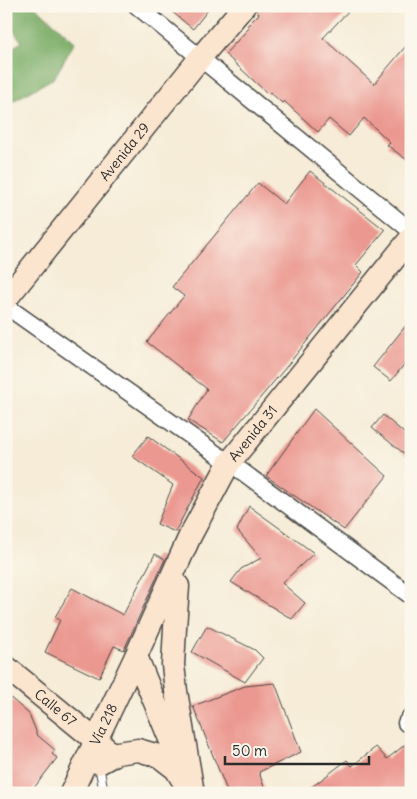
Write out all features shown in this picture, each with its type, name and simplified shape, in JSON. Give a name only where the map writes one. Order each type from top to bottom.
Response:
[{"type":"main road","name":"Avenida 29","points":[[6,299],[244,6]]},
{"type":"main road","name":"Avenida 31","points":[[140,664],[190,536],[235,467],[411,238]]},
{"type":"main road","name":"Avenida 31","points":[[140,664],[235,467],[411,262]]},
{"type":"main road","points":[[178,586],[174,664],[176,691],[193,793]]},
{"type":"main road","points":[[140,664],[193,793]]},
{"type":"main road","name":"Vía 218","points":[[84,793],[100,750],[140,664]]},
{"type":"main road","name":"Calle 67","points":[[6,667],[100,750]]},
{"type":"main road","points":[[100,750],[117,753],[138,750],[159,756],[176,769],[193,793]]},
{"type":"main road","name":"Vía 218","points":[[71,793],[100,750]]},
{"type":"street","points":[[137,6],[411,231]]},
{"type":"street","points":[[6,306],[235,467],[411,596]]},
{"type":"lane","points":[[100,750],[104,793]]},
{"type":"green space","points":[[17,6],[35,6],[75,42],[54,78],[6,105],[6,51],[22,42],[6,19]]},
{"type":"building","points":[[165,6],[211,6],[193,29]]},
{"type":"building","points":[[257,6],[353,6],[323,38],[374,84],[411,40],[411,163],[387,145],[390,142],[364,118],[349,136],[329,119],[318,132],[284,101],[282,103],[270,92],[268,94],[225,54],[259,14],[256,10]]},
{"type":"building","points":[[310,171],[385,230],[356,265],[363,272],[223,442],[188,420],[207,389],[147,342],[184,296],[172,287],[258,183],[284,204]]},
{"type":"building","points":[[411,319],[411,356],[391,381],[373,367]]},
{"type":"building","points":[[314,409],[387,476],[344,530],[266,476]]},
{"type":"building","points":[[383,415],[411,439],[411,459],[372,428]]},
{"type":"building","points":[[148,436],[204,477],[175,532],[157,524],[173,485],[132,456]]},
{"type":"building","points":[[249,506],[314,553],[282,583],[305,603],[292,619],[231,582],[241,569],[261,558],[237,530]]},
{"type":"building","points":[[155,554],[165,559],[124,650],[114,646],[99,678],[45,652],[60,620],[55,617],[72,588],[123,615]]},
{"type":"building","points":[[207,626],[255,650],[263,658],[245,682],[192,652]]},
{"type":"building","points":[[275,683],[301,752],[259,772],[266,793],[228,793],[193,706],[245,686]]},
{"type":"building","points":[[6,694],[29,714],[36,734],[55,750],[52,754],[57,758],[30,793],[6,793]]},
{"type":"building","points":[[411,740],[411,793],[304,793],[347,760],[352,766],[376,747],[387,759]]}]
